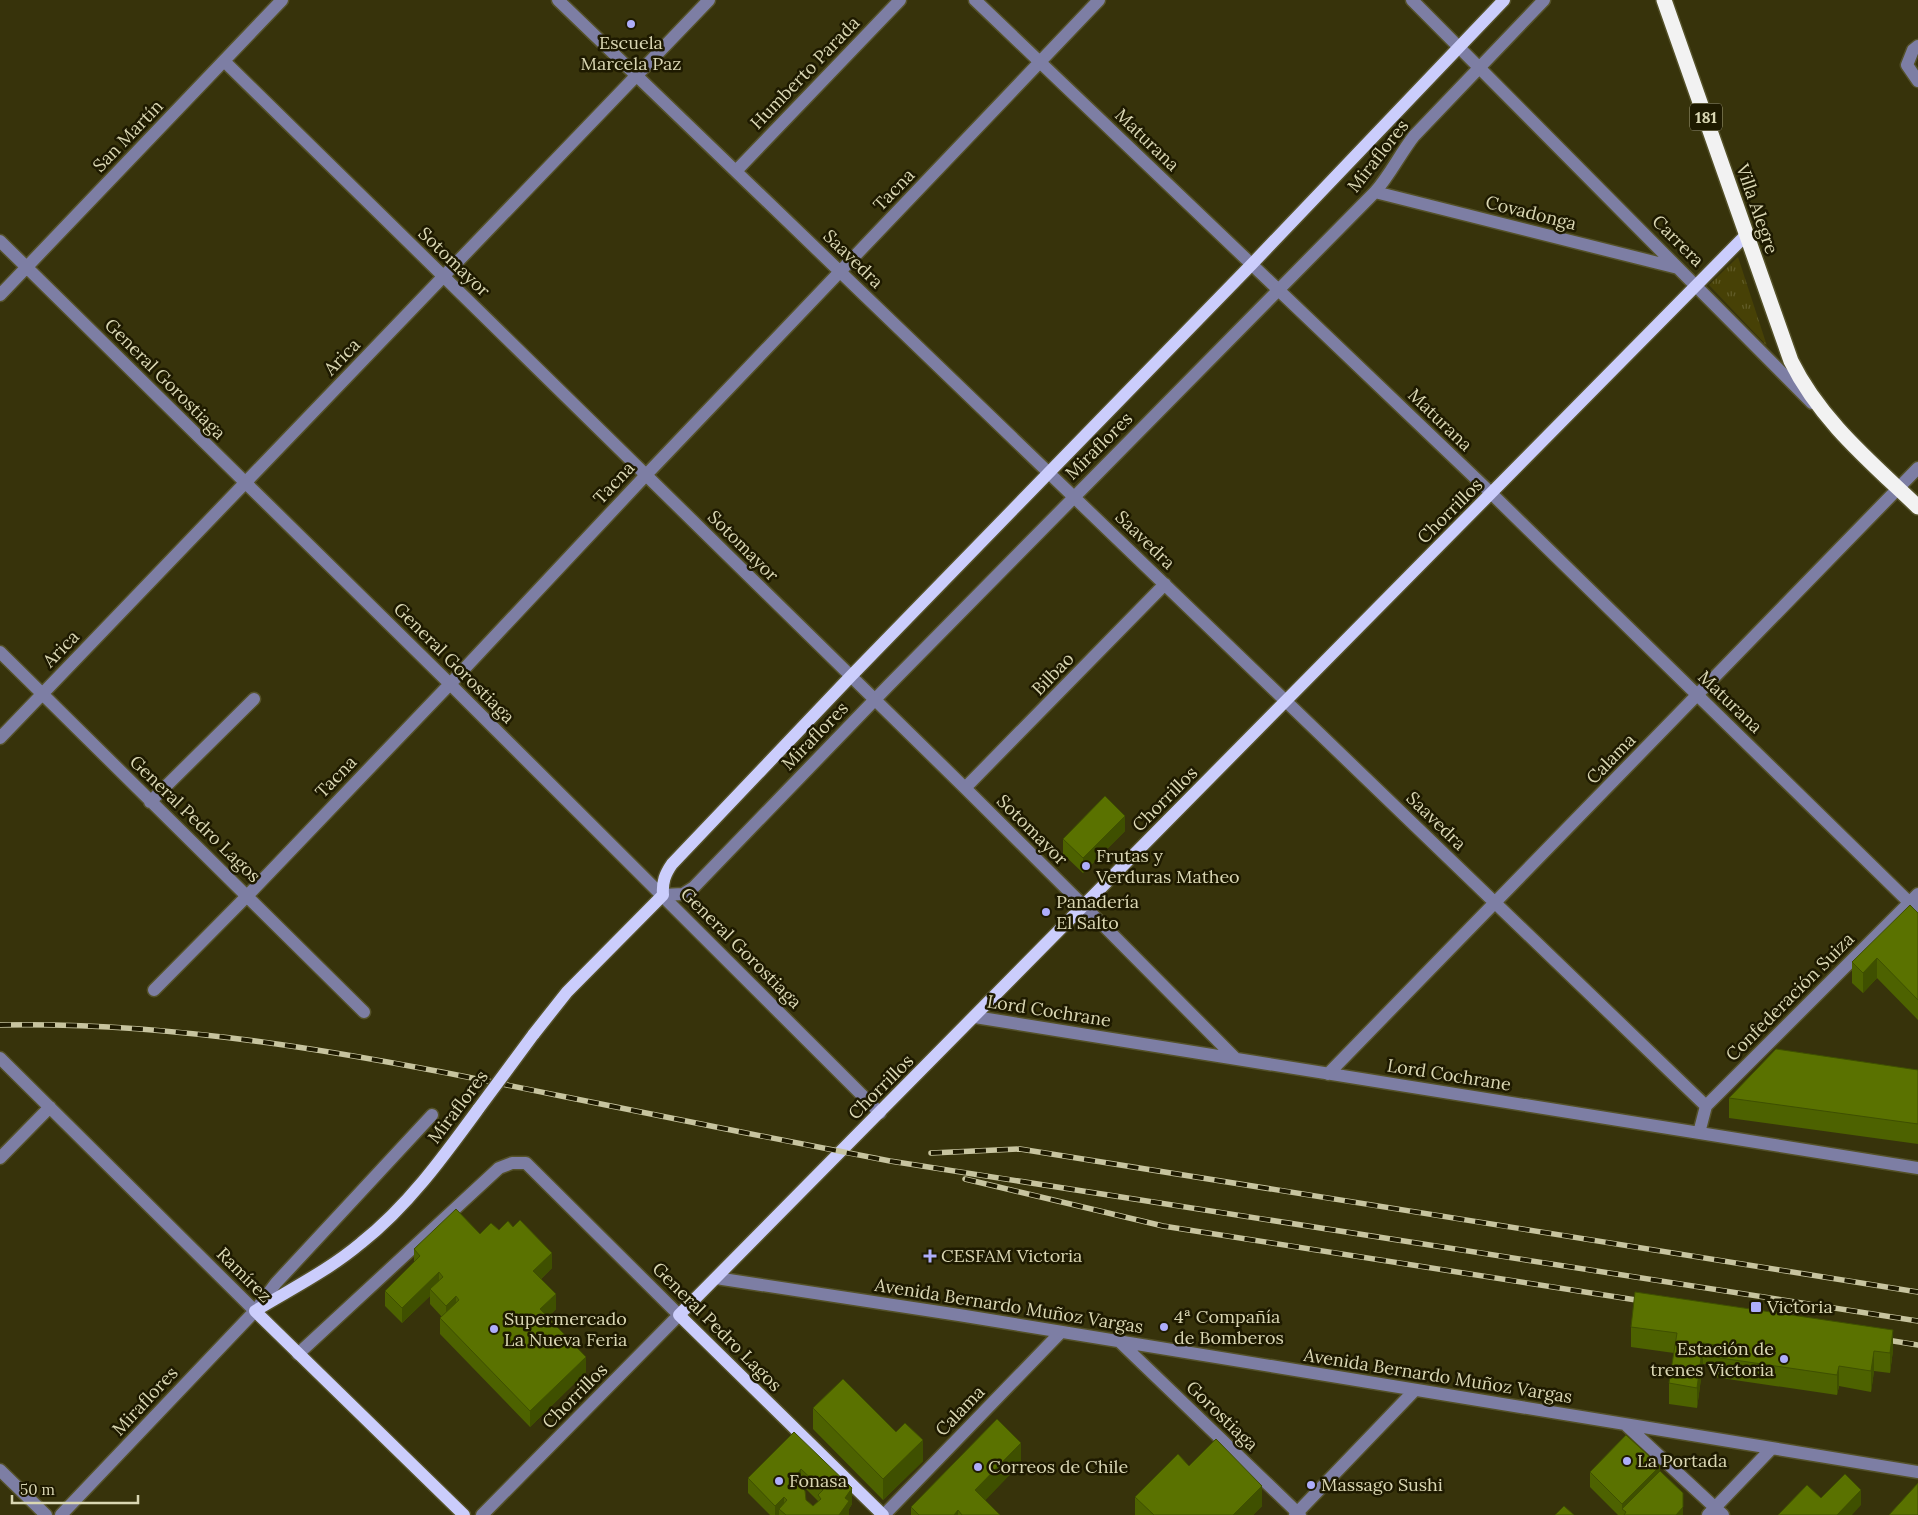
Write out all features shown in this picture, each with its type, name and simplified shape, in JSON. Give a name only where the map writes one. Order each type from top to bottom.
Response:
[{"type":"highway","name":"Villa Alegre","points":[[1664,0],[1791,361],[1809,394],[1831,422]]},
{"type":"highway","name":"Carrera","points":[[1831,422],[1918,507]]},
{"type":"main road","name":"Miraflores","points":[[255,1311],[342,1258],[380,1228],[416,1189],[553,1008],[576,982],[663,895],[662,884],[672,864],[851,676],[1252,264],[1504,0]]},
{"type":"main road","name":"Chorrillos","points":[[679,1315],[1746,235]]},
{"type":"main road","name":"Ramírez","points":[[255,1311],[464,1515]]},
{"type":"main road","name":"General Pedro Lagos","points":[[679,1315],[884,1515]]},
{"type":"street","name":"San Martín","points":[[0,295],[282,0]]},
{"type":"street","name":"Saavedra","points":[[558,0],[1706,1106]]},
{"type":"street","name":"Arica","points":[[0,738],[709,0]]},
{"type":"street","name":"Humberto Parada","points":[[736,171],[900,0]]},
{"type":"street","name":"Maturana","points":[[975,0],[1492,494],[1697,695],[1915,903]]},
{"type":"street","name":"Tacna","points":[[154,990],[248,895],[450,684],[646,475],[1100,0]]},
{"type":"street","name":"Carrera","points":[[1412,0],[1460,46],[1831,422]]},
{"type":"street","name":"Miraflores","points":[[663,895],[683,894],[694,886],[1074,496],[1375,192],[1386,179],[1403,150],[1414,136],[1544,0]]},
{"type":"street","points":[[1918,46],[1913,50],[1907,65],[1918,81]]},
{"type":"street","name":"Sotomayor","points":[[224,61],[875,699],[1235,1058]]},
{"type":"street","name":"Covadonga","points":[[1375,192],[1679,268]]},
{"type":"street","name":"General Gorostiaga","points":[[0,241],[450,684],[880,1112]]},
{"type":"street","name":"Calama","points":[[1328,1074],[1918,468]]},
{"type":"street","name":"Bilbao","points":[[965,788],[1166,584]]},
{"type":"street","name":"General Pedro Lagos","points":[[0,652],[150,802],[248,895],[364,1012]]},
{"type":"street","points":[[150,802],[254,699]]},
{"type":"street","name":"Confederación Suiza","points":[[1706,1106],[1915,903]]},
{"type":"street","name":"Lord Cochrane","points":[[975,1017],[1918,1168]]},
{"type":"street","name":"Ramírez","points":[[0,1058],[255,1311]]},
{"type":"street","points":[[1699,1133],[1706,1106]]},
{"type":"street","points":[[0,1158],[50,1107]]},
{"type":"street","name":"Miraflores","points":[[61,1515],[255,1311],[276,1283],[432,1115]]},
{"type":"street","name":"General Pedro Lagos","points":[[298,1354],[500,1168],[512,1163],[526,1163],[679,1315]]},
{"type":"street","name":"Avenida Bernardo Muñoz Vargas","points":[[716,1278],[1061,1332],[1918,1472]]},
{"type":"street","name":"Chorrillos","points":[[482,1515],[679,1315]]},
{"type":"street","name":"Calama","points":[[884,1515],[1061,1332]]},
{"type":"street","name":"Gorostiaga","points":[[1120,1342],[1297,1514]]},
{"type":"street","points":[[1297,1514],[1415,1390]]},
{"type":"street","points":[[1624,1424],[1716,1513],[1772,1448]]},
{"type":"street","points":[[0,1470],[46,1515]]},
{"type":"green space","points":[[1738,257],[1767,346],[1709,285]]},
{"type":"building","points":[[1105,796],[1125,816],[1083,858],[1063,839]]},
{"type":"building","points":[[1910,905],[1918,913],[1918,1000],[1877,958],[1863,973],[1852,962]]},
{"type":"building","points":[[1776,1049],[1918,1070],[1918,1124],[1729,1098]]},
{"type":"building","name":"Supermercado La Nueva Feria","points":[[456,1209],[480,1234],[491,1223],[499,1230],[508,1221],[513,1227],[520,1220],[552,1253],[533,1271],[556,1294],[540,1309],[586,1357],[530,1411],[440,1318],[459,1300],[456,1296],[446,1306],[430,1289],[443,1277],[439,1272],[402,1308],[385,1291],[420,1256],[414,1249]]},
{"type":"building","points":[[1635,1292],[1893,1330],[1890,1353],[1874,1351],[1871,1371],[1839,1366],[1837,1375],[1714,1357],[1716,1345],[1703,1343],[1697,1388],[1669,1383],[1677,1333],[1631,1327]]},
{"type":"building","points":[[843,1379],[896,1432],[905,1423],[923,1440],[883,1479],[813,1408]]},
{"type":"building","points":[[997,1419],[1021,1443],[975,1490],[1000,1515],[962,1515],[958,1510],[954,1515],[919,1515],[911,1507]]},
{"type":"building","points":[[794,1432],[852,1488],[845,1498],[849,1501],[839,1515],[786,1515],[779,1509],[787,1500],[784,1497],[775,1506],[748,1478]],"holes":[[[801,1469],[823,1490],[818,1495],[821,1499],[813,1506],[806,1500],[805,1491],[794,1478]]]},
{"type":"building","points":[[1626,1435],[1660,1466],[1622,1504],[1590,1472]]},
{"type":"building","points":[[1216,1439],[1262,1486],[1233,1515],[1154,1515],[1135,1497],[1178,1454],[1189,1466]]},
{"type":"building","points":[[1660,1471],[1683,1493],[1683,1507],[1676,1515],[1624,1515],[1626,1512],[1622,1509]]},
{"type":"building","points":[[1845,1474],[1861,1490],[1837,1515],[1778,1515],[1807,1485],[1821,1498]]},
{"type":"building","points":[[1918,1483],[1918,1515],[1889,1515]]},
{"type":"building","points":[[1564,1506],[1574,1515],[1555,1515]]},
{"type":"railway","points":[[0,1025],[71,1025],[141,1029],[282,1045],[422,1068],[890,1161],[1918,1321]]},
{"type":"railway","points":[[931,1153],[1020,1149],[1918,1292]]},
{"type":"railway","points":[[965,1179],[1163,1226],[1649,1302]]},
{"type":"railway","points":[[1881,1339],[1918,1345]]},
{"type":"place","name":"Escuela Marcela Paz","points":[[631,24]]},
{"type":"place","name":"Frutas y Verduras Matheo","points":[[1086,866]]},
{"type":"place","name":"Panadería El Salto","points":[[1046,912]]},
{"type":"place","name":"CESFAM Victoria","points":[[930,1256]]},
{"type":"place","name":"Victoria","points":[[1756,1307]]},
{"type":"place","name":"4ª Compañía de Bomberos","points":[[1164,1327]]},
{"type":"place","name":"Supermercado La Nueva Feria","points":[[494,1329]]},
{"type":"place","name":"Estación de trenes Victoria","points":[[1784,1359]]},
{"type":"place","name":"La Portada","points":[[1627,1461]]},
{"type":"place","name":"Correos de Chile","points":[[978,1467]]},
{"type":"place","name":"Fonasa","points":[[779,1481]]},
{"type":"place","name":"Massago Sushi","points":[[1311,1485]]}]
